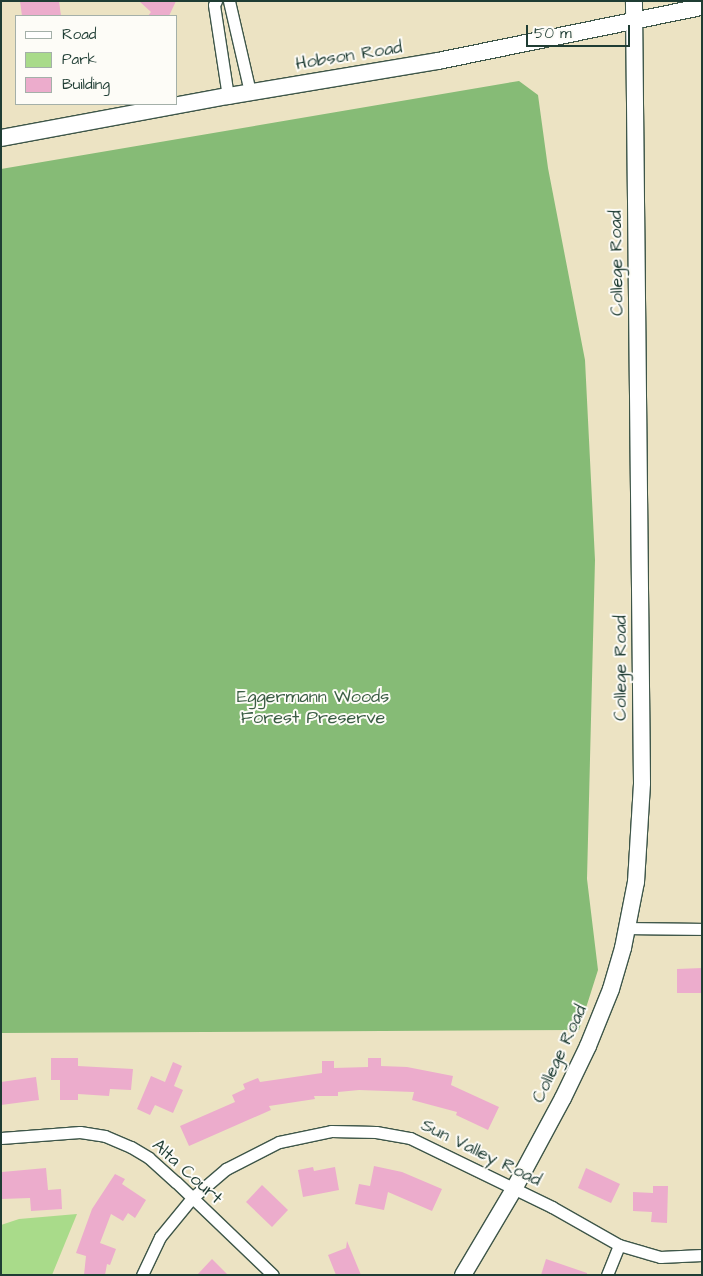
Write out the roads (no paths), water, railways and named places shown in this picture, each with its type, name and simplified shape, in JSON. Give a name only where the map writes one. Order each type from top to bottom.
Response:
[{"type":"main road","name":"College Road","points":[[463,1275],[514,1189],[563,1098],[588,1046],[611,989],[628,928],[639,860],[642,783],[634,1]]},
{"type":"main road","name":"Hobson Road","points":[[1,138],[250,92],[438,61],[702,7]]},
{"type":"street","points":[[216,1],[214,5],[228,96]]},
{"type":"street","points":[[229,1],[250,92]]},
{"type":"street","points":[[628,928],[702,929]]},
{"type":"street","name":"Alta Court","points":[[1,1138],[65,1131],[105,1136],[131,1147],[149,1158],[272,1275]]},
{"type":"street","name":"Sun Valley Road","points":[[142,1275],[160,1237],[192,1198],[226,1169],[265,1147],[295,1137],[331,1131],[376,1132],[410,1138],[425,1143],[472,1170],[552,1207],[620,1246],[660,1257],[702,1254]]},
{"type":"street","points":[[607,1275],[620,1246]]},
{"type":"park label","name":"Eggermann Woods Forest Preserve","points":[[313,708]]}]
